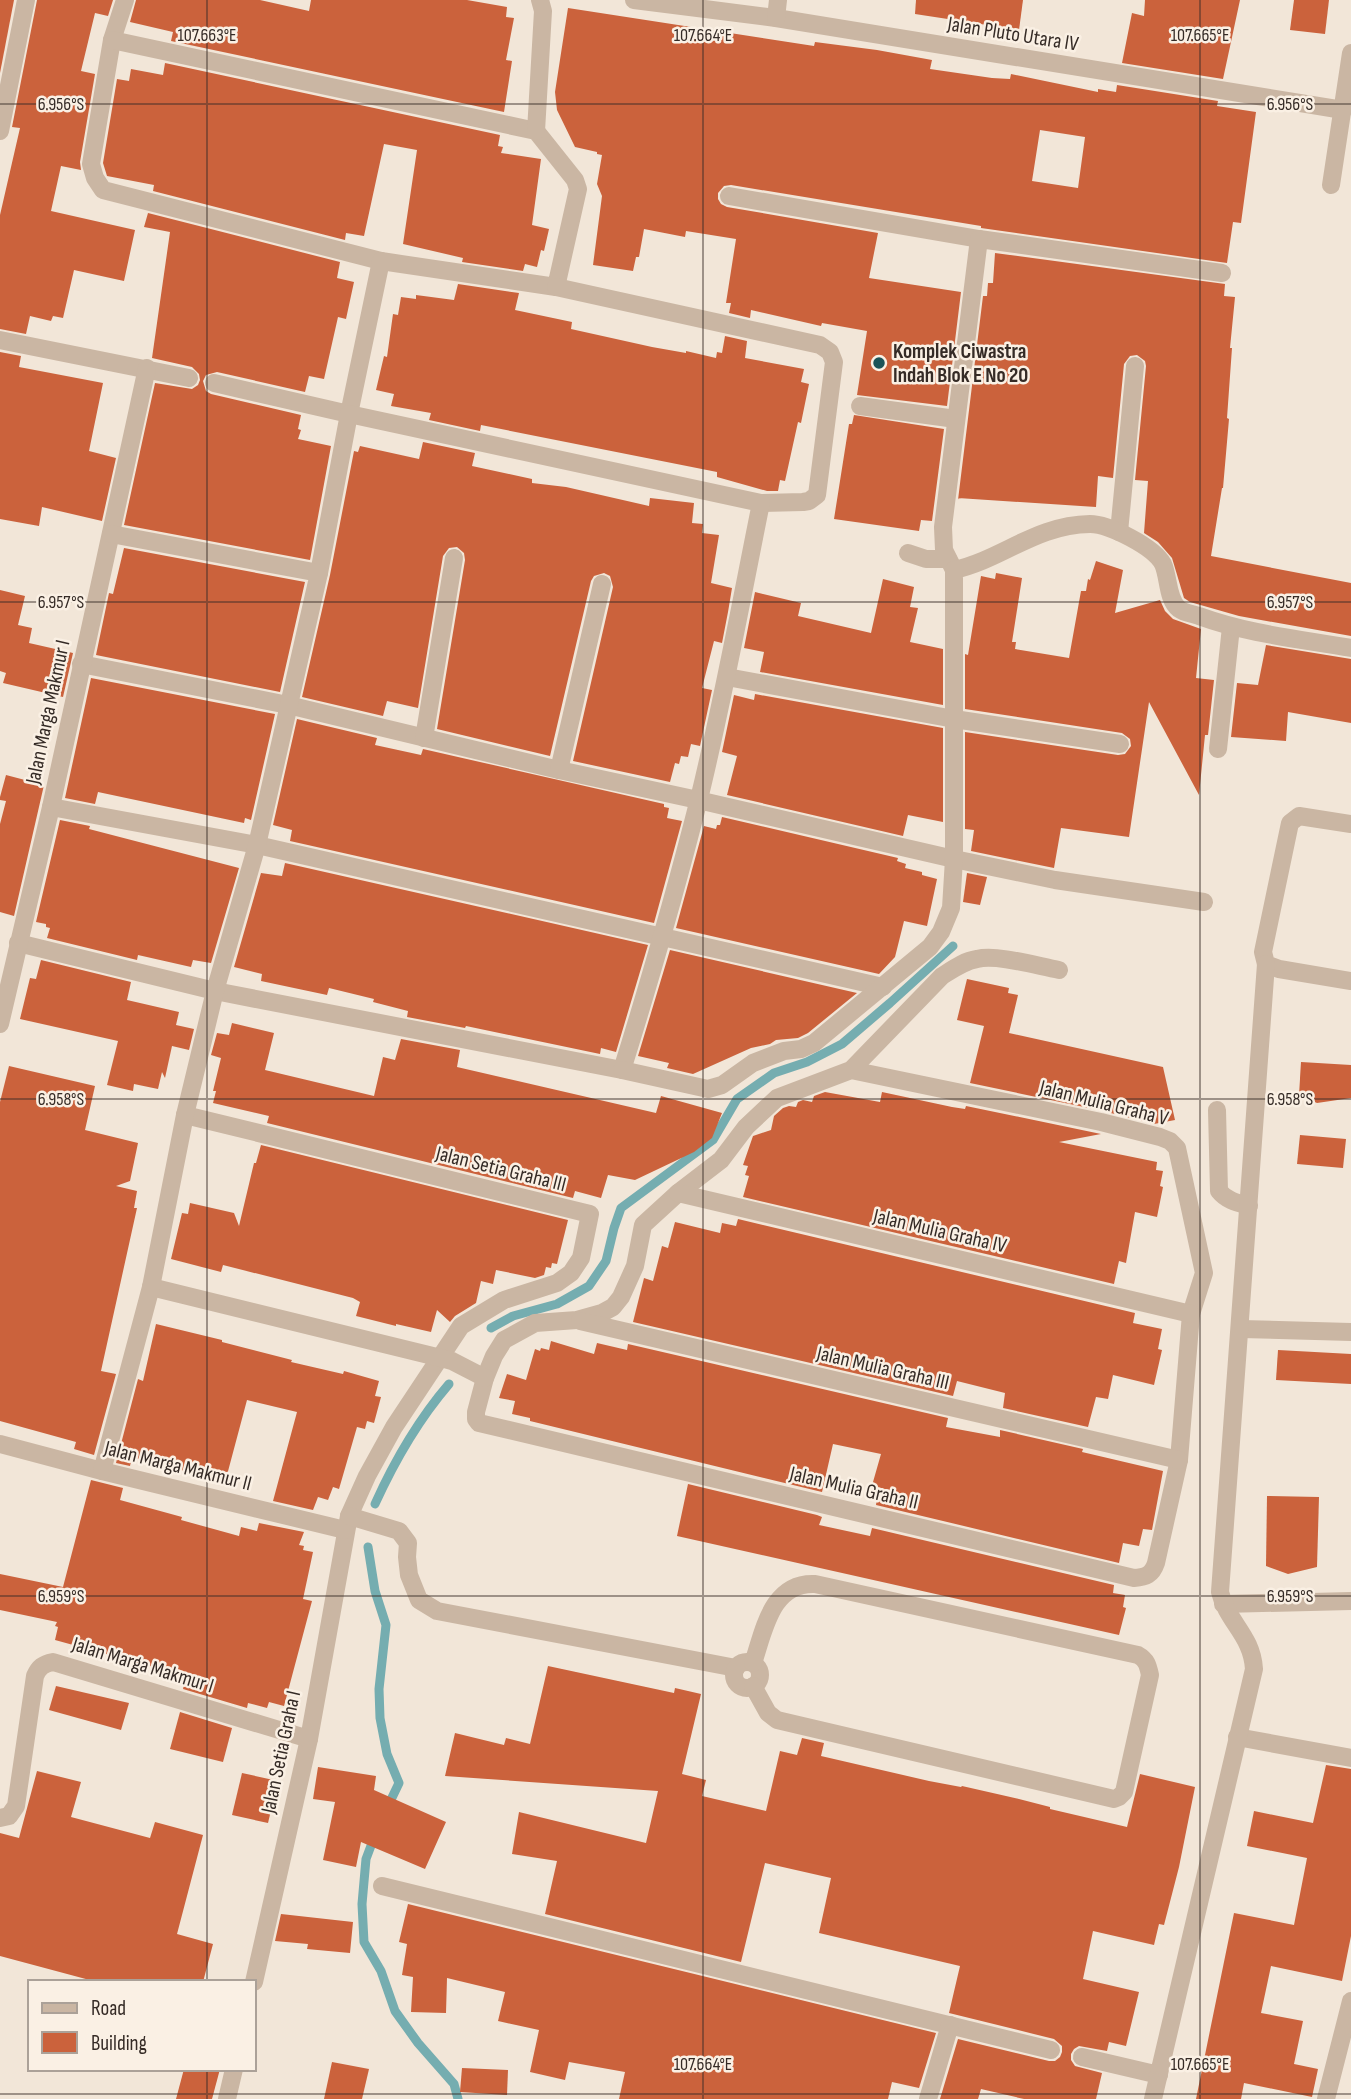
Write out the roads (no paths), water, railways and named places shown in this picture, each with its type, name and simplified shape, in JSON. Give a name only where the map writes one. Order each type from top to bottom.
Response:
[{"type":"street","points":[[0,131],[26,0]]},
{"type":"street","points":[[125,0],[112,40],[91,164],[95,178],[103,190],[381,261],[556,287],[820,345],[830,352],[834,362],[817,495],[803,502],[761,503],[214,383]]},
{"type":"street","points":[[537,131],[543,11],[540,0]]},
{"type":"street","name":"Jalan Pluto Utara IV","points":[[634,0],[777,9],[1343,110]]},
{"type":"street","points":[[112,40],[537,131],[575,180],[578,189],[556,287]]},
{"type":"street","points":[[1331,185],[1351,53]]},
{"type":"street","points":[[729,196],[979,239],[1222,273]]},
{"type":"street","points":[[18,943],[215,991],[622,1070],[708,1090],[722,1085],[753,1063],[814,1043],[930,947],[942,932],[951,908],[954,859],[953,605],[951,565],[944,550],[943,527],[979,239]]},
{"type":"street","points":[[102,1471],[151,1287],[185,1115],[215,991],[257,845],[319,573],[381,261]]},
{"type":"street","points":[[0,340],[189,378]]},
{"type":"street","points":[[1119,532],[1135,366]]},
{"type":"street","name":"Jalan Marga Makmur I","points":[[0,1024],[51,807],[147,368]]},
{"type":"street","points":[[860,406],[956,419]]},
{"type":"street","points":[[622,1070],[663,937],[698,800],[727,677],[761,503]]},
{"type":"street","points":[[908,553],[951,565],[970,567],[1054,528],[1093,524],[1138,541],[1163,562],[1178,609],[1231,628],[1351,648]]},
{"type":"street","points":[[111,534],[319,573]]},
{"type":"street","points":[[424,738],[453,558]]},
{"type":"street","points":[[559,770],[602,584]]},
{"type":"street","points":[[1218,749],[1231,628]]},
{"type":"street","points":[[81,664],[288,705],[559,770],[954,859],[1055,880],[1204,902]]},
{"type":"street","points":[[727,677],[954,719],[1120,744]]},
{"type":"street","points":[[51,807],[257,845],[883,986]]},
{"type":"street","points":[[1153,2099],[1254,1669],[1250,1646],[1223,1604],[1220,1592],[1266,964],[1263,952],[1290,823],[1299,816],[1351,824]]},
{"type":"street","points":[[151,1287],[441,1357],[485,1378],[504,1340],[536,1323],[577,1320],[613,1307],[621,1297],[635,1266],[643,1225],[721,1160],[746,1127],[778,1098],[850,1070],[955,967],[976,959],[991,958],[1059,970]]},
{"type":"street","points":[[1266,964],[1279,969],[1351,981]]},
{"type":"street","name":"Jalan Mulia Graha V","points":[[850,1070],[1101,1122],[1170,1141],[1177,1148],[1204,1268],[1191,1314],[1178,1461]]},
{"type":"street","points":[[1217,1110],[1219,1191],[1230,1200],[1249,1206]]},
{"type":"street","name":"Jalan Setia Graha III","points":[[185,1115],[590,1214],[581,1258],[571,1273],[557,1283],[504,1300],[479,1314],[461,1326],[441,1357]]},
{"type":"street","name":"Jalan Mulia Graha IV","points":[[678,1194],[1191,1314]]},
{"type":"street","name":"Jalan Mulia Graha III","points":[[577,1320],[1178,1461]]},
{"type":"street","points":[[1241,1329],[1351,1332]]},
{"type":"street","name":"Jalan Setia Graha I","points":[[254,1980],[309,1740],[347,1523],[367,1476],[394,1427],[441,1357]]},
{"type":"street","name":"Jalan Mulia Graha II","points":[[485,1378],[476,1412],[479,1423],[1134,1578],[1145,1577],[1153,1572],[1178,1461]]},
{"type":"street","name":"Jalan Marga Makmur II","points":[[0,1444],[102,1471],[347,1523],[399,1531],[408,1542],[409,1575],[419,1600],[437,1611],[744,1666]]},
{"type":"street","points":[[805,1584],[815,1584],[1138,1655],[1148,1664],[1150,1675],[1124,1792],[1114,1799],[777,1720],[768,1713],[753,1686],[760,1675],[757,1666],[744,1666],[774,1604],[785,1592],[805,1584]]},
{"type":"street","points":[[1223,1604],[1351,1601]]},
{"type":"street","name":"Jalan Marga Makmur I","points":[[0,1818],[9,1816],[16,1806],[35,1676],[38,1668],[44,1664],[53,1662],[309,1740]]},
{"type":"street","points":[[1237,1737],[1351,1758]]},
{"type":"street","points":[[382,1886],[1051,2050]]},
{"type":"street","points":[[1326,2099],[1351,2001]]},
{"type":"street","points":[[928,2099],[950,2025]]},
{"type":"street","points":[[1082,2057],[1159,2075]]},
{"type":"street","points":[[227,2099],[234,2071]]},
{"type":"waterway","points":[[491,1328],[513,1316],[557,1304],[589,1286],[606,1261],[621,1208],[713,1140],[737,1099],[774,1073],[807,1062],[842,1044],[953,946]]},
{"type":"waterway","points":[[375,1504],[408,1441],[449,1384]]},
{"type":"waterway","points":[[368,1547],[375,1591],[386,1625],[379,1689],[380,1718],[387,1754],[399,1783],[388,1806]]},
{"type":"waterway","points":[[375,1835],[366,1859],[362,1904],[364,1942],[381,1971],[395,2011],[418,2043],[454,2084],[458,2099]]},
{"type":"place","name":"Komplek Ciwastra Indah Blok E No 20","points":[[879,363]]}]
